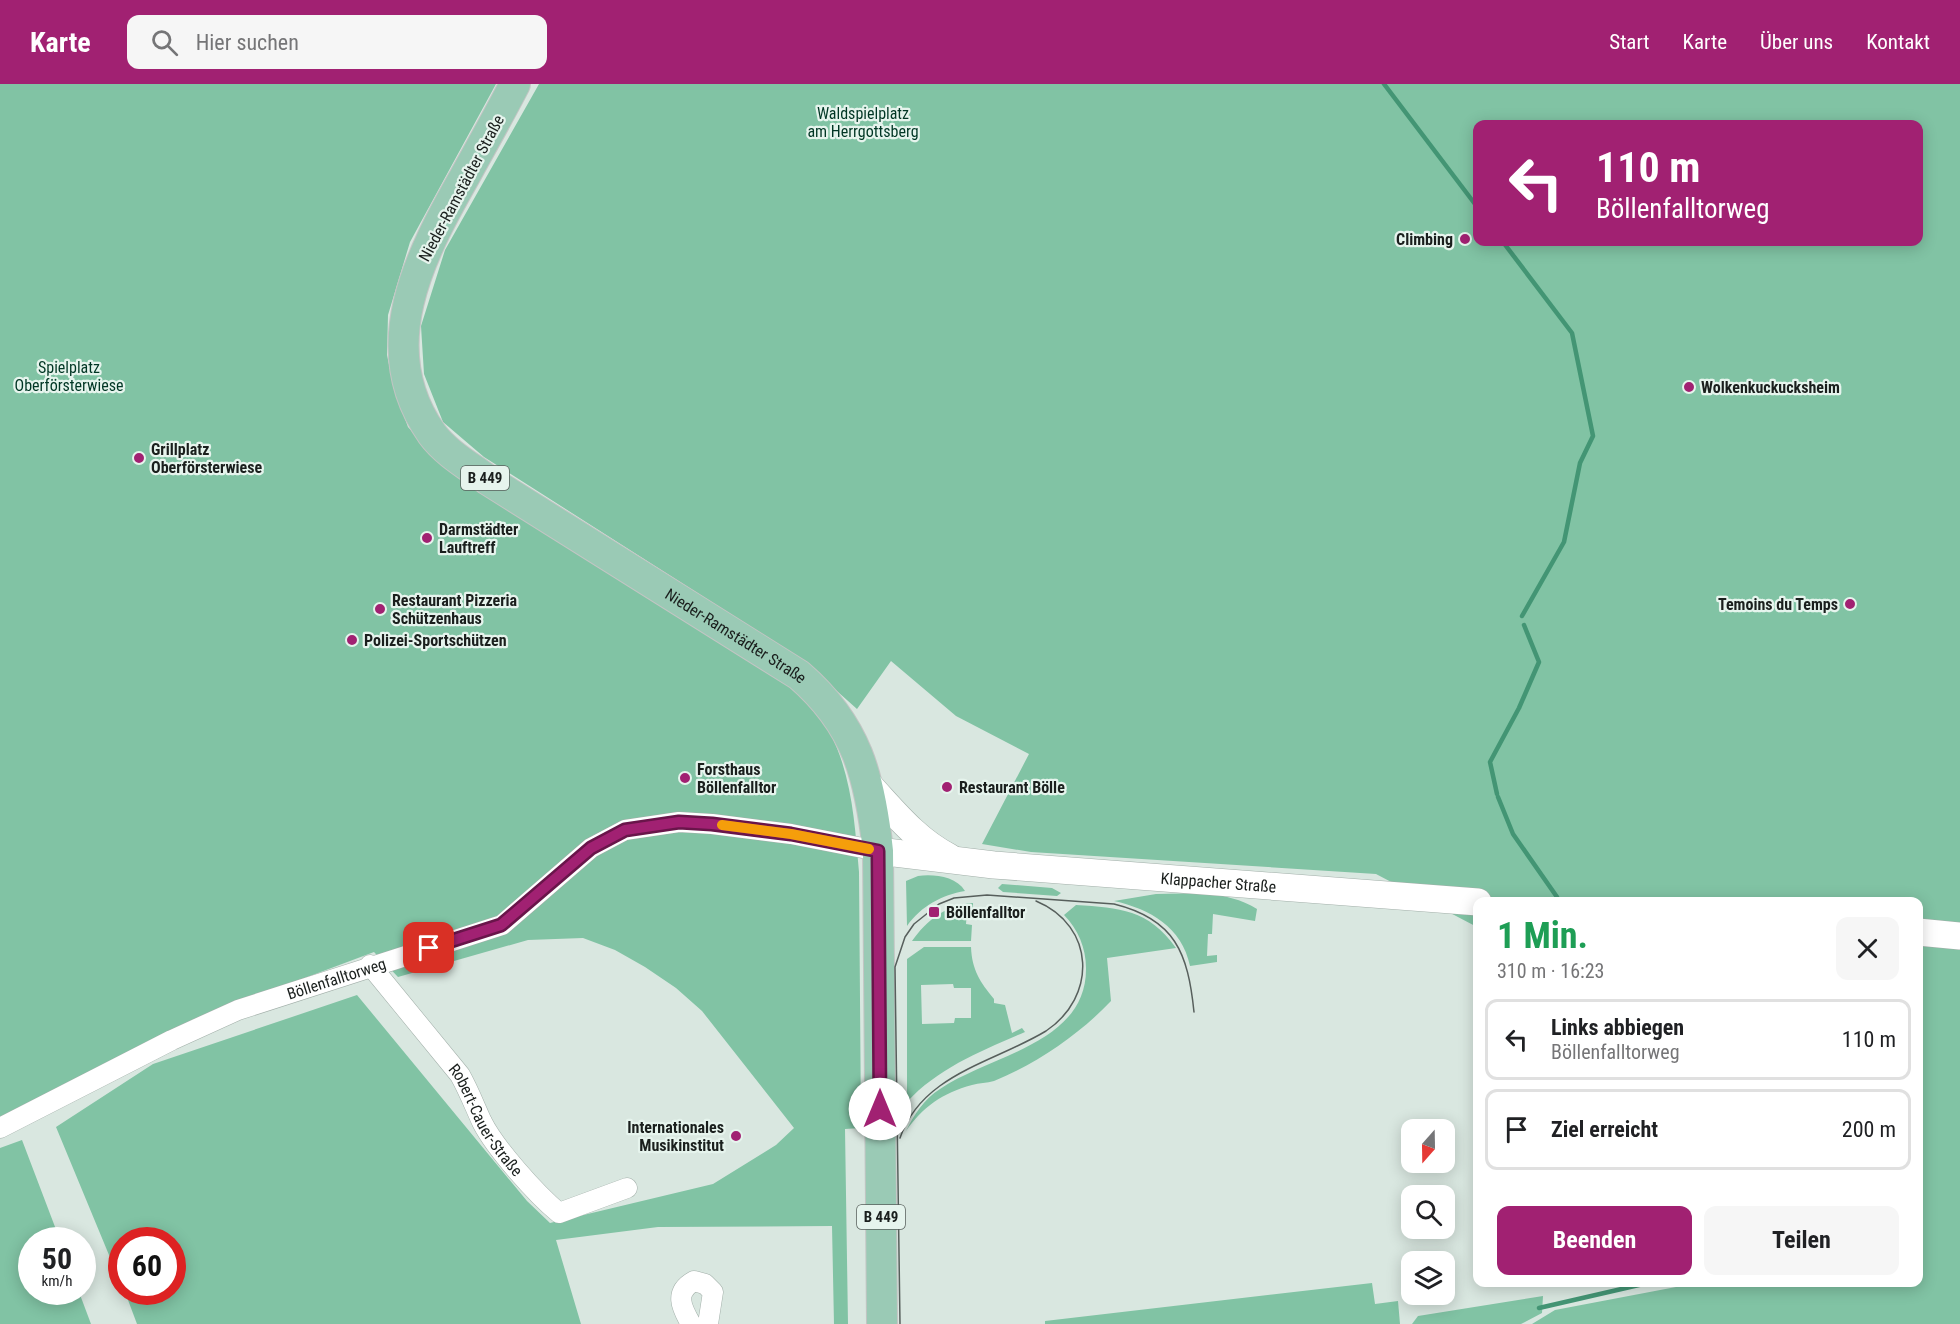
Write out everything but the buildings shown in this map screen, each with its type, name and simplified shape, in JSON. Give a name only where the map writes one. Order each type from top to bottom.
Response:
[{"type":"main road","name":"Nieder-Ramstädter Straße","points":[[516,84],[428,245],[410,293],[404,325],[403,359],[416,405],[433,435],[449,452],[488,480],[799,675],[830,705],[845,726],[864,766],[869,785],[878,851],[882,1324]]},
{"type":"main road","name":"Klappacher Straße","points":[[869,785],[924,842],[958,862]]},
{"type":"main road","name":"Klappacher Straße","points":[[878,851],[958,862],[1473,902]]},
{"type":"main road","points":[[1923,932],[1960,936]]},
{"type":"street","name":"Böllenfalltorweg","points":[[0,1128],[172,1040],[238,1010],[370,965],[469,937],[501,925],[591,848],[625,830],[679,822],[712,824],[791,834],[878,851]]},
{"type":"street","name":"Robert-Cauer-Straße","points":[[370,965],[460,1075],[472,1095],[483,1124],[538,1196],[558,1213],[627,1188]]},
{"type":"street","points":[[691,1324],[682,1309],[680,1295],[684,1286],[694,1281],[705,1284],[713,1292],[708,1324]]},
{"type":"green space","name":"Spielplatz Oberförsterwiese","points":[[0,84],[496,84],[410,242],[388,315],[387,355],[394,389],[408,427],[444,467],[788,684],[830,733],[848,783],[859,872],[861,1128],[845,1129],[848,1324],[834,1324],[832,1226],[658,1227],[556,1240],[581,1324],[137,1324],[130,1305],[186,1305],[186,1227],[108,1227],[108,1253],[56,1127],[153,1064],[357,995],[527,1201],[550,1223],[713,1184],[776,1145],[794,1128],[702,1011],[676,988],[645,967],[615,950],[583,938],[528,940],[398,977],[374,952],[227,1007],[0,1119]]},
{"type":"green space","name":"Waldspielplatz am Herrgottsberg","points":[[539,84],[1960,84],[1960,1324],[1532,1324],[1555,1310],[1676,1287],[1923,1287],[1923,897],[1473,897],[1473,925],[1376,874],[1031,852],[982,844],[1029,754],[956,716],[891,661],[857,709],[801,659],[484,457],[443,422],[424,374],[421,326],[445,250]]},
{"type":"green space","points":[[930,875],[950,879],[965,891],[933,902],[907,926],[906,881],[918,876]]},
{"type":"green space","points":[[1002,884],[1052,888],[1061,893],[1057,896],[1003,892],[998,888]]},
{"type":"green space","points":[[1206,893],[1233,898],[1257,909],[1255,921],[1213,914],[1212,934],[1208,934],[1207,956],[1217,955],[1217,962],[1190,966],[1180,941],[1163,922],[1140,909],[1114,901],[1156,894]]},
{"type":"green space","points":[[973,903],[973,911],[967,911],[966,924],[972,925],[971,941],[912,941],[924,926],[946,910]]},
{"type":"green space","points":[[1076,905],[1120,910],[1144,918],[1155,925],[1176,948],[1107,958],[1111,1001],[1086,1025],[1057,1047],[1010,1074],[994,1081],[961,1088],[942,1097],[926,1108],[906,1131],[920,1108],[934,1093],[960,1077],[1032,1044],[1053,1031],[1070,1014],[1082,994],[1086,968],[1085,953],[1080,939],[1064,915]]},
{"type":"green space","points":[[924,947],[971,947],[978,975],[994,999],[994,1003],[1005,1005],[1012,1033],[1022,1028],[1025,1032],[962,1061],[933,1079],[907,1102],[907,959]],"holes":[[[953,984],[954,988],[971,988],[971,1018],[955,1018],[954,1023],[922,1024],[921,985]]]},
{"type":"green space","points":[[22,1140],[55,1227],[18,1227],[18,1305],[84,1305],[91,1324],[0,1324],[0,1148]]},
{"type":"green space","points":[[1372,1283],[1375,1304],[1398,1301],[1400,1324],[1045,1324],[1045,1321]]},
{"type":"green space","points":[[1543,1296],[1542,1313],[1521,1324],[1412,1324],[1418,1316]]},
{"type":"waterway","points":[[1384,84],[1473,201]]},
{"type":"waterway","points":[[1506,246],[1572,333],[1593,436],[1580,463],[1564,542],[1522,616]]},
{"type":"waterway","points":[[1497,794],[1490,762],[1519,708],[1539,662],[1524,625]]},
{"type":"waterway","points":[[1498,797],[1513,834],[1557,897]]},
{"type":"waterway","points":[[1539,1308],[1630,1287]]},
{"type":"tram line","points":[[900,1324],[895,967],[905,937],[914,924],[939,904],[954,898],[987,895],[1114,904],[1151,919],[1165,929],[1175,942],[1188,972],[1194,1012]]},
{"type":"tram line","points":[[900,1138],[910,1116],[942,1084],[961,1072],[1046,1031],[1063,1017],[1074,1000],[1081,982],[1083,963],[1079,944],[1070,927],[1056,912],[1036,901]]},
{"type":"slow traffic","points":[[722,825],[791,834],[869,849]]},
{"type":"place","name":"Climbing","points":[[1465,239]]},
{"type":"place","name":"Wolkenkuckucksheim","points":[[1689,387]]},
{"type":"place","name":"Grillplatz Oberförsterwiese","points":[[139,458]]},
{"type":"place","name":"Darmstädter Lauftreff","points":[[427,538]]},
{"type":"place","name":"Temoins du Temps","points":[[1850,604]]},
{"type":"place","name":"Restaurant Pizzeria Schützenhaus","points":[[380,609]]},
{"type":"place","name":"Polizei-Sportschützen","points":[[352,640]]},
{"type":"place","name":"Forsthaus Böllenfalltor","points":[[685,778]]},
{"type":"place","name":"Restaurant Bölle","points":[[947,787]]},
{"type":"place","name":"Böllenfalltor","points":[[934,912]]},
{"type":"place","name":"Internationales Musikinstitut","points":[[736,1136]]},
{"type":"route","points":[[429,948],[501,925],[591,848],[625,830],[679,822],[712,824],[791,834],[878,851],[880,1109]]}]
